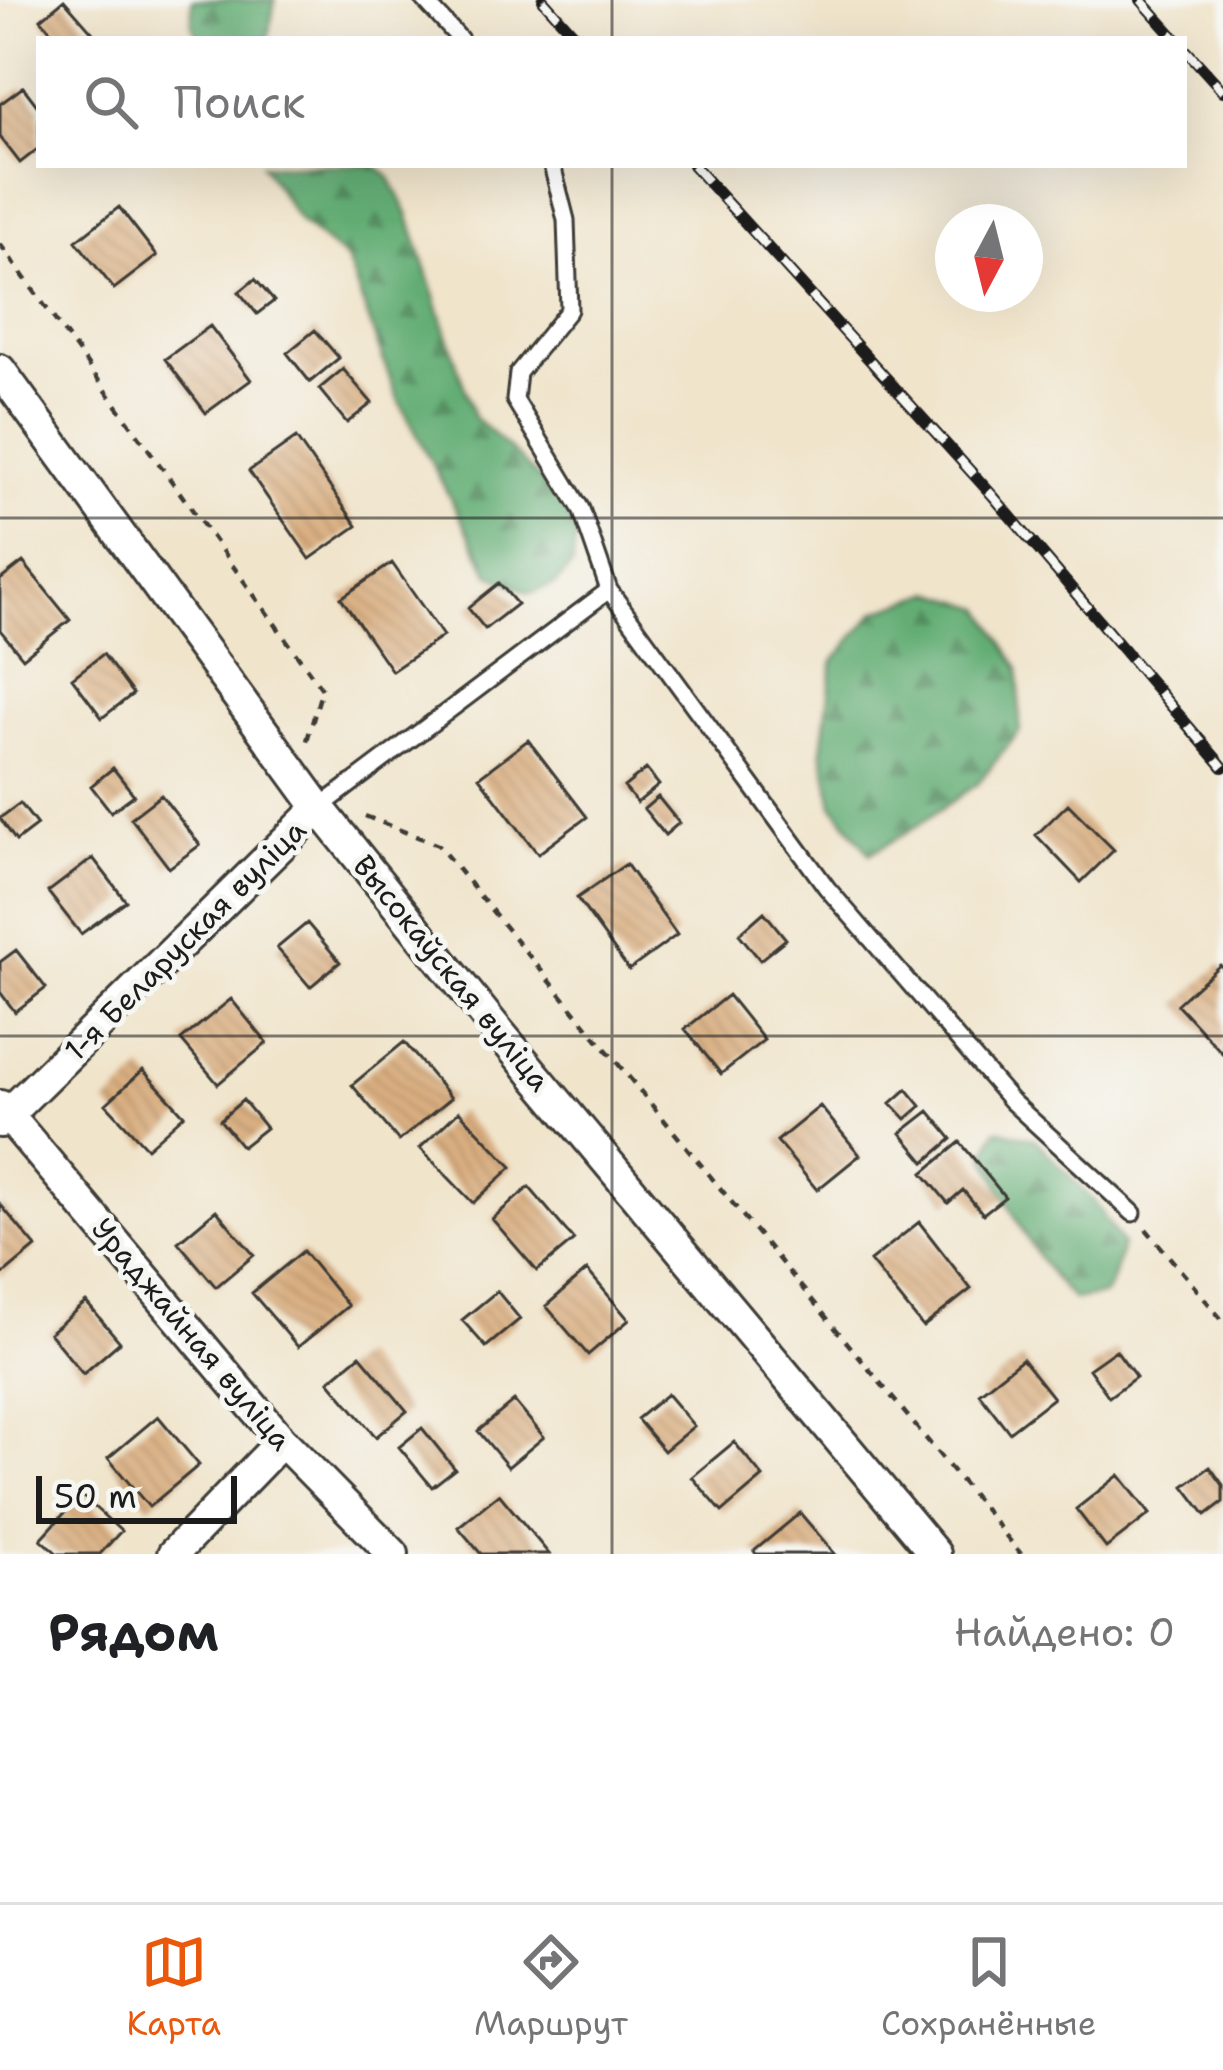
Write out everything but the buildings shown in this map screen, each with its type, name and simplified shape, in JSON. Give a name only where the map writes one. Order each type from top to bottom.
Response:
[{"type":"street","name":"Высокаўская вуліца","points":[[0,370],[319,808],[493,1025],[935,1554]]},
{"type":"street","name":"1-я Беларуская вуліца","points":[[2,1114],[319,808]]},
{"type":"street","name":"Ураджайная вуліца","points":[[2,1114],[282,1442],[393,1554]]},
{"type":"street","points":[[173,1554],[282,1442]]},
{"type":"lane","points":[[424,0],[457,36]]},
{"type":"lane","points":[[553,168],[566,220],[569,310],[518,373],[515,400],[581,509],[609,590],[827,889],[1011,1101],[1133,1214]]},
{"type":"lane","points":[[319,808],[609,590]]},
{"type":"path","points":[[319,808],[351,811],[438,845],[1021,1554]]},
{"type":"path","points":[[1133,1214],[1223,1322]]},
{"type":"green space","points":[[192,0],[275,0],[269,36],[198,36],[192,25]]},
{"type":"green space","points":[[264,168],[378,168],[390,178],[408,214],[474,417],[561,502],[576,535],[572,565],[556,584],[530,593],[490,574],[396,395],[347,260],[300,222]]},
{"type":"green space","points":[[933,592],[983,608],[1019,669],[1020,731],[977,784],[870,854],[833,805],[822,750],[833,662],[875,612]]},
{"type":"green space","points":[[997,1129],[1035,1139],[1097,1205],[1122,1245],[1105,1295],[1074,1300],[1034,1250],[985,1155]]},
{"type":"railway","points":[[543,0],[575,36]]},
{"type":"railway","points":[[1141,0],[1173,36]]},
{"type":"railway","points":[[1187,51],[1223,91]]},
{"type":"railway","points":[[696,168],[993,496],[1223,767]]}]
